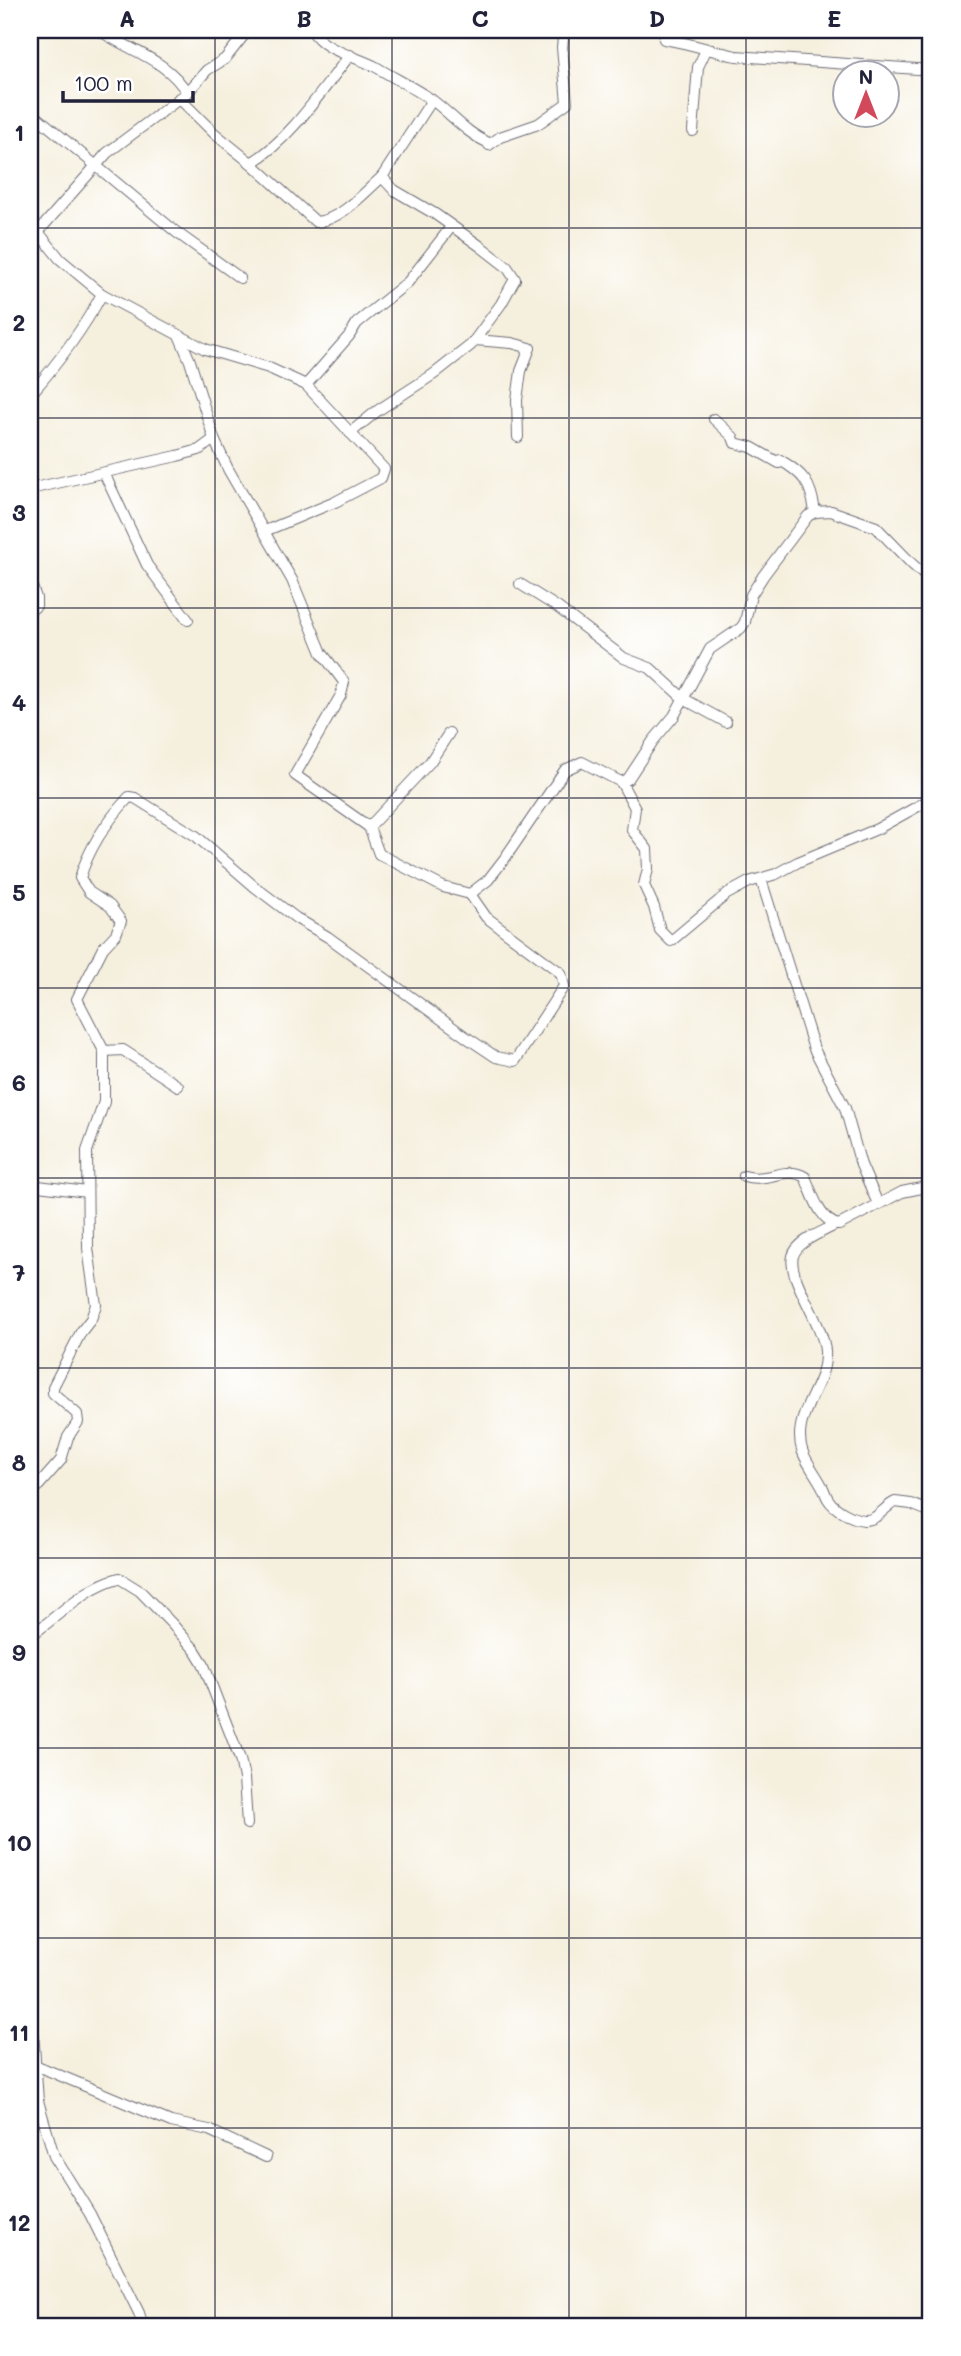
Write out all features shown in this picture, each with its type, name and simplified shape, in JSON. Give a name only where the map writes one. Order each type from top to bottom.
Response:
[{"type":"street","points":[[99,30],[153,59],[177,77],[183,96],[214,133],[316,222],[336,215],[382,177],[432,100]]},
{"type":"street","points":[[38,232],[107,153],[183,96],[207,70],[225,59],[248,30]]},
{"type":"street","points":[[312,30],[317,38],[325,43],[359,58],[432,100],[488,145],[500,137],[538,124],[565,105],[568,100],[562,47],[564,30]]},
{"type":"street","points":[[664,39],[736,56],[931,70]]},
{"type":"street","points":[[693,131],[698,67],[706,50]]},
{"type":"street","points":[[251,163],[298,120],[350,55]]},
{"type":"street","points":[[30,111],[177,232],[240,278]]},
{"type":"street","points":[[350,433],[377,411],[434,374],[475,340],[515,279],[507,267],[435,214],[394,190],[382,177]]},
{"type":"street","points":[[30,222],[60,259],[102,294],[205,349],[269,368],[306,385],[384,469],[381,478],[335,502],[265,531]]},
{"type":"street","points":[[306,385],[358,323],[408,282],[451,227]]},
{"type":"street","points":[[30,394],[84,328],[102,294]]},
{"type":"street","points":[[30,1492],[61,1460],[68,1437],[78,1422],[76,1414],[53,1393],[53,1387],[81,1332],[91,1320],[96,1305],[88,1248],[87,1151],[104,1101],[103,1051],[77,999],[103,948],[116,934],[121,921],[110,906],[89,892],[80,878],[85,859],[103,829],[129,797],[135,798],[196,836],[296,918],[328,937],[496,1057],[515,1061],[564,986],[562,973],[486,917],[470,894],[443,887],[379,854],[369,827],[295,775],[341,695],[344,682],[322,653],[292,580],[238,489],[215,439],[179,335]]},
{"type":"street","points":[[475,340],[512,343],[530,348],[521,371],[517,400],[518,437]]},
{"type":"street","points":[[714,419],[733,437],[735,443],[751,447],[796,469],[808,483],[815,512]]},
{"type":"street","points":[[30,489],[200,450],[215,439]]},
{"type":"street","points":[[104,472],[147,565],[188,620]]},
{"type":"street","points":[[621,782],[628,779],[635,770],[684,699],[710,649],[741,628],[751,595],[762,576],[808,516],[824,510],[847,515],[876,527],[931,581]]},
{"type":"street","points":[[30,581],[36,606],[30,611]]},
{"type":"street","points":[[520,584],[557,607],[624,658],[650,667],[684,699],[726,722]]},
{"type":"street","points":[[369,827],[430,762],[449,733]]},
{"type":"street","points":[[470,894],[488,880],[505,858],[565,770],[582,762],[621,782],[635,808],[632,830],[647,849],[648,869],[644,885],[660,930],[671,941],[727,894],[749,882],[887,824],[931,799]]},
{"type":"street","points":[[761,879],[814,1049],[845,1108],[861,1165],[878,1205]]},
{"type":"street","points":[[103,1051],[123,1050],[178,1086]]},
{"type":"street","points":[[744,1177],[755,1180],[771,1178],[788,1171],[799,1173],[805,1177],[826,1220],[839,1225],[902,1192],[931,1186]]},
{"type":"street","points":[[30,1185],[87,1192]]},
{"type":"street","points":[[835,1224],[799,1246],[793,1256],[795,1276],[817,1320],[825,1349],[823,1371],[801,1424],[803,1457],[821,1483],[828,1499],[836,1508],[855,1517],[872,1519],[895,1502],[911,1504],[931,1512]]},
{"type":"street","points":[[30,1636],[93,1588],[107,1581],[119,1578],[140,1591],[184,1636],[203,1663],[240,1759],[247,1824]]},
{"type":"street","points":[[30,1989],[38,2101],[54,2156],[90,2214],[143,2326]]},
{"type":"street","points":[[35,2065],[171,2122],[209,2130],[265,2157]]}]
